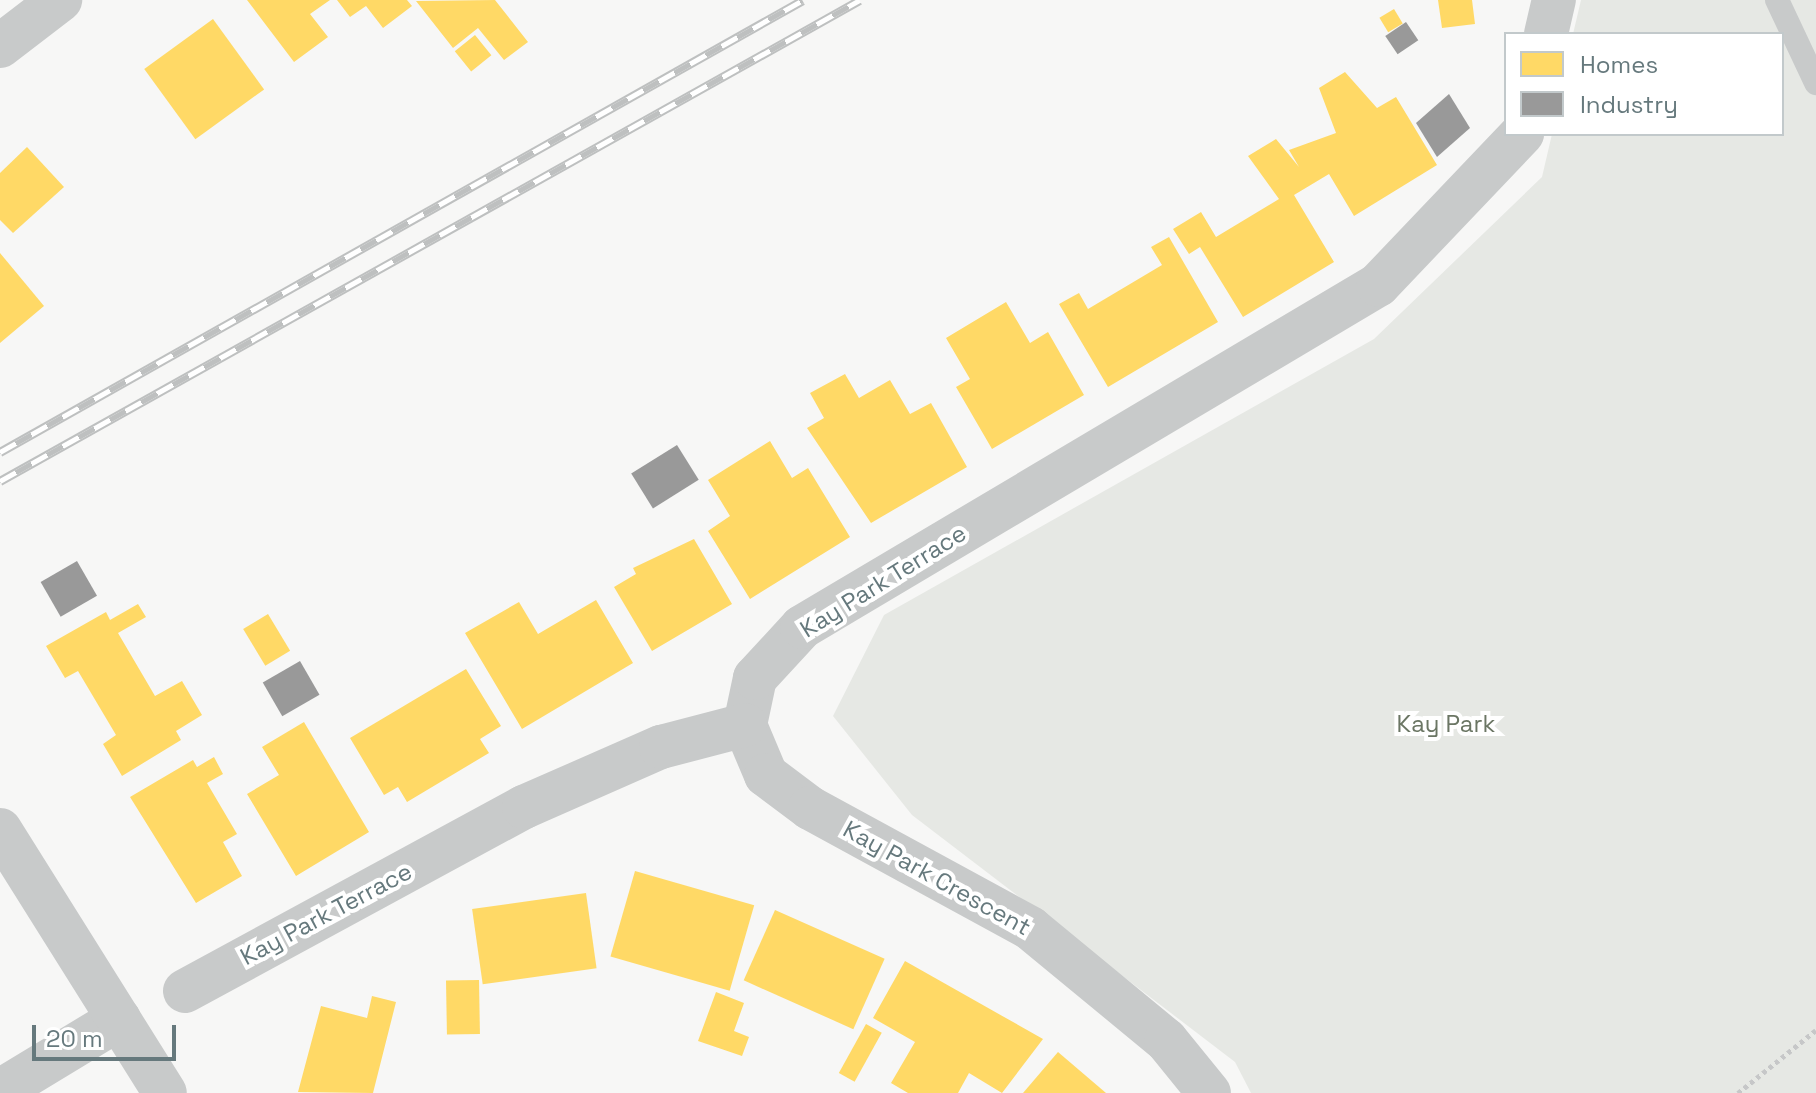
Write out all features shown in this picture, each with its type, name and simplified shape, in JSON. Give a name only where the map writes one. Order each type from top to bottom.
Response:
[{"type":"street","points":[[0,46],[60,0]]},
{"type":"street","points":[[1546,32],[1554,0]]},
{"type":"street","name":"Kay Park Terrace","points":[[185,991],[524,807],[661,747],[745,725],[755,678],[802,627],[1378,285],[1520,136]]},
{"type":"street","name":"Kay Park Crescent","points":[[745,725],[766,775],[810,808],[1030,928],[1166,1040],[1209,1093]]},
{"type":"street","points":[[0,830],[165,1093]]},
{"type":"street","points":[[0,1091],[119,1019]]},
{"type":"lane","points":[[1777,0],[1816,83]]},
{"type":"path","points":[[1738,1093],[1816,1030]]},
{"type":"green space","name":"Kay Park","points":[[1581,0],[1816,0],[1816,1093],[1251,1093],[1235,1062],[912,815],[833,716],[884,615],[1374,339],[1542,177],[1552,136],[1784,136],[1784,32],[1573,32]]},
{"type":"building: Homes","points":[[247,0],[330,0],[310,14],[328,37],[294,62]]},
{"type":"building: Homes","points":[[337,0],[407,0],[412,6],[383,28],[366,6],[350,17]]},
{"type":"building: Homes","points":[[495,0],[528,42],[504,60],[478,28],[453,48],[416,1]]},
{"type":"building: Homes","points":[[1438,0],[1472,0],[1475,24],[1442,28]]},
{"type":"building: Homes","points":[[1394,9],[1403,24],[1388,32],[1379,18]]},
{"type":"building: Homes","points":[[213,19],[264,89],[195,139],[144,69]]},
{"type":"building: Homes","points":[[475,35],[491,55],[471,72],[455,51]]},
{"type":"building: Homes","points":[[1345,72],[1377,108],[1396,97],[1437,165],[1354,216],[1329,174],[1294,195],[1334,262],[1243,317],[1200,247],[1189,254],[1173,229],[1201,212],[1216,237],[1279,199],[1248,156],[1276,139],[1299,167],[1289,150],[1336,133],[1319,88]]},
{"type":"building: Homes","points":[[27,147],[64,187],[13,233],[0,220],[0,173]]},
{"type":"building: Homes","points":[[1169,237],[1218,322],[1108,387],[1059,304],[1079,293],[1088,309],[1162,265],[1151,247]]},
{"type":"building: Homes","points":[[0,253],[44,306],[0,343]]},
{"type":"building: Homes","points":[[1006,302],[1030,343],[1048,332],[1084,395],[992,449],[956,387],[970,379],[946,338]]},
{"type":"building: Homes","points":[[845,374],[859,398],[890,380],[910,414],[931,403],[967,467],[871,523],[807,428],[824,418],[810,393]]},
{"type":"building: Homes","points":[[770,441],[792,478],[808,468],[850,537],[750,599],[708,531],[730,516],[708,480]]},
{"type":"building: Homes","points":[[694,539],[732,604],[652,651],[614,587],[636,574],[633,568]]},
{"type":"building: Homes","points":[[596,600],[633,663],[522,729],[465,633],[519,602],[538,634]]},
{"type":"building: Homes","points":[[138,604],[146,617],[118,633],[155,696],[182,681],[202,715],[176,731],[181,740],[122,776],[103,744],[116,735],[78,671],[65,678],[46,646],[106,612],[110,620]]},
{"type":"building: Homes","points":[[268,614],[290,651],[265,666],[243,629]]},
{"type":"building: Homes","points":[[466,669],[501,726],[480,739],[489,753],[407,802],[398,787],[384,795],[350,738]]},
{"type":"building: Homes","points":[[304,722],[369,832],[296,876],[247,794],[279,775],[262,747]]},
{"type":"building: Homes","points":[[214,757],[223,774],[207,783],[237,834],[223,842],[242,876],[196,903],[130,797],[193,760],[197,767]]},
{"type":"building: Homes","points":[[635,871],[754,905],[730,991],[610,957]]},
{"type":"building: Homes","points":[[586,893],[597,968],[483,984],[472,909]]},
{"type":"building: Homes","points":[[775,910],[885,959],[853,1029],[744,980]]},
{"type":"building: Homes","points":[[905,961],[1043,1039],[1002,1093],[969,1073],[958,1093],[908,1093],[891,1083],[915,1042],[873,1018]]},
{"type":"building: Homes","points":[[479,980],[480,1034],[447,1035],[446,981]]},
{"type":"building: Homes","points":[[716,992],[744,1003],[734,1031],[749,1037],[742,1056],[698,1041]]},
{"type":"building: Homes","points":[[372,996],[396,1002],[373,1093],[298,1092],[321,1006],[367,1018]]},
{"type":"building: Homes","points":[[866,1024],[882,1033],[855,1082],[839,1073]]},
{"type":"building: Homes","points":[[1058,1052],[1106,1093],[1023,1093]]},
{"type":"building: Industry","points":[[1406,22],[1418,40],[1398,54],[1385,36]]},
{"type":"building: Industry","points":[[1449,94],[1470,128],[1437,157],[1416,123]]},
{"type":"building: Industry","points":[[677,445],[699,480],[653,508],[631,474]]},
{"type":"building: Industry","points":[[77,561],[97,596],[61,617],[41,582]]},
{"type":"building: Industry","points":[[300,661],[320,695],[282,716],[263,682]]},
{"type":"railway","points":[[0,452],[803,0]]},
{"type":"railway","points":[[0,481],[860,0]]}]
